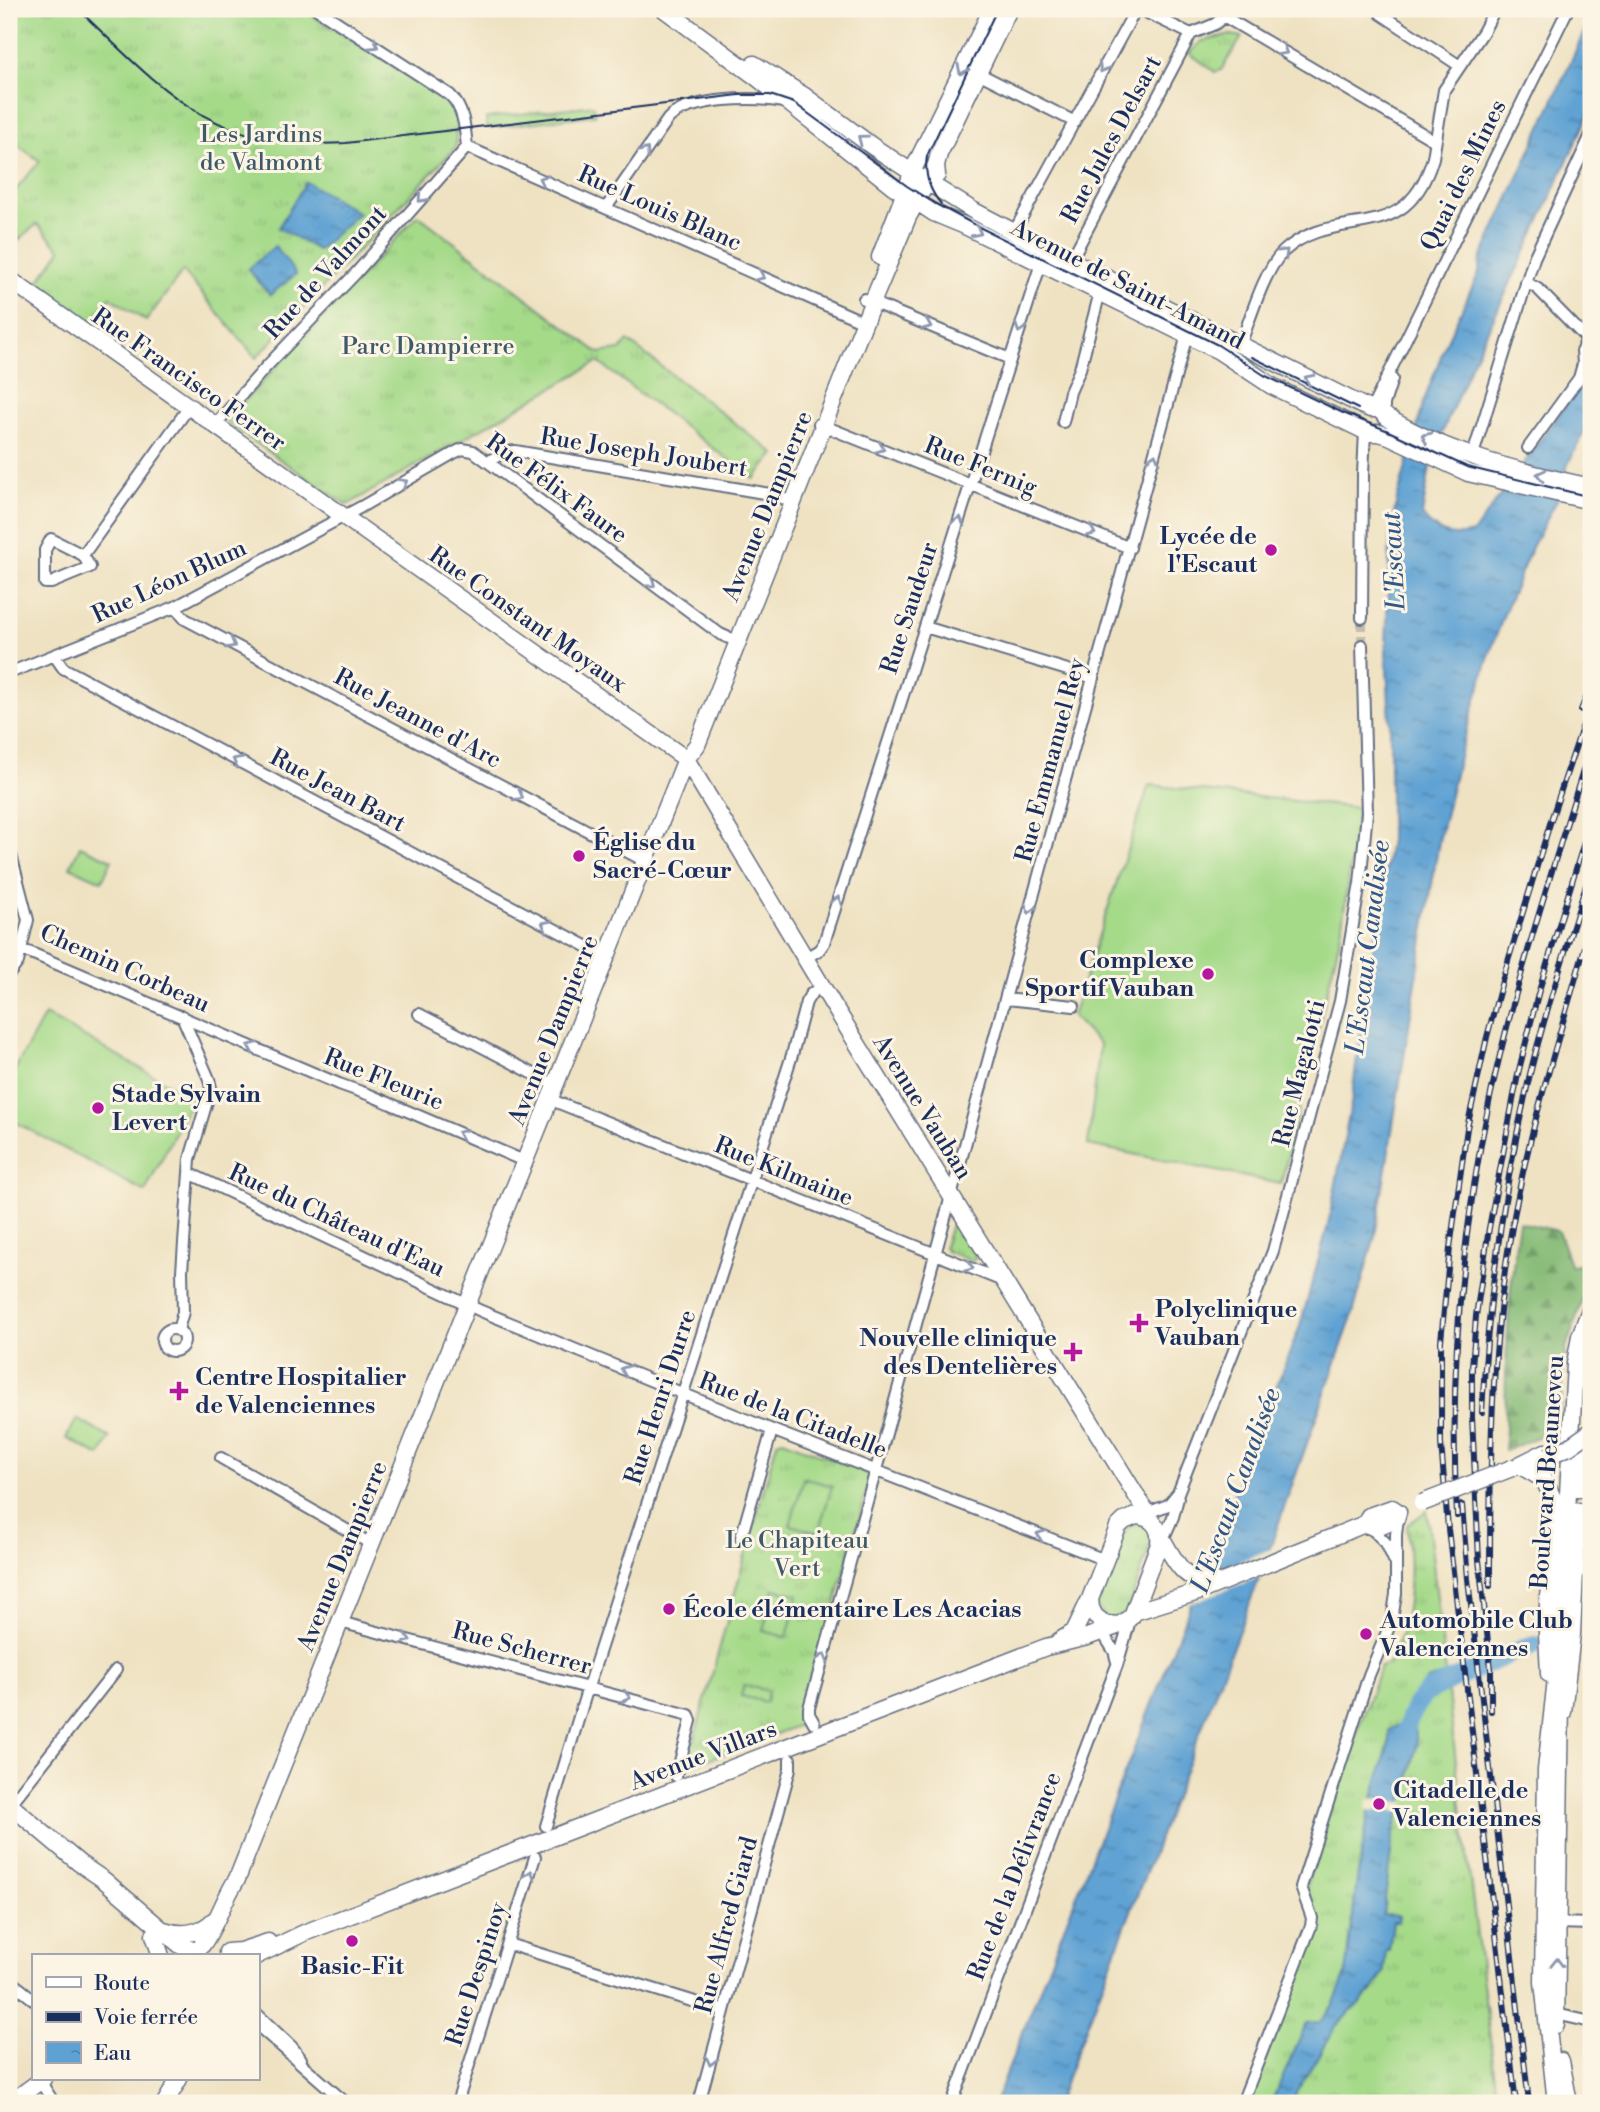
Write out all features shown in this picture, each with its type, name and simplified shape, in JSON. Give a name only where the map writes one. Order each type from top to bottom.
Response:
[{"type":"main road","name":"Avenue de Saint-Amand","points":[[664,9],[910,198],[942,217],[1187,335],[1224,354],[1272,386],[1343,421],[1378,423]]},
{"type":"main road","name":"Avenue de Saint-Amand","points":[[679,9],[872,146],[950,196],[1014,232],[1240,345],[1378,423]]},
{"type":"main road","points":[[868,301],[919,177],[922,152],[992,9]]},
{"type":"main road","points":[[950,196],[940,183],[936,165],[939,154],[1009,9]]},
{"type":"main road","points":[[892,159],[908,158],[922,152]]},
{"type":"main road","points":[[919,177],[936,165]]},
{"type":"main road","name":"Rue Francisco Ferrer","points":[[9,279],[344,516]]},
{"type":"main road","name":"Avenue Dampierre","points":[[190,1952],[216,1917],[237,1879],[868,301]]},
{"type":"main road","points":[[1378,423],[1499,473],[1585,490]]},
{"type":"main road","name":"Rue Constant Moyaux","points":[[344,516],[686,759]]},
{"type":"main road","name":"Avenue Vauban","points":[[686,759],[1124,1477],[1153,1530],[1185,1575],[1199,1581],[1221,1581]]},
{"type":"main road","name":"Boulevard Beauneveu","points":[[1569,2103],[1556,2014],[1556,1726],[1575,1364],[1580,1336],[1591,1307]]},
{"type":"main road","points":[[1398,1514],[1569,1447],[1589,1428]]},
{"type":"main road","points":[[1556,1726],[1571,1650],[1575,1576],[1584,1543],[1580,1470],[1589,1428]]},
{"type":"main road","points":[[1516,1466],[1543,1479],[1553,1500],[1547,1633],[1556,1726]]},
{"type":"main road","points":[[1046,1647],[1074,1632],[1091,1596],[1126,1499],[1124,1477]]},
{"type":"main road","name":"Avenue Villars","points":[[259,1955],[304,1933],[1046,1647],[1101,1631],[1297,1550],[1368,1525],[1370,1517],[1391,1508],[1395,1508],[1398,1514]]},
{"type":"main road","points":[[1091,1596],[1090,1605],[1094,1614],[1105,1624],[1128,1618],[1153,1530],[1127,1519],[1118,1527]]},
{"type":"main road","name":"Boulevard Beauneveu","points":[[1556,1726],[1546,1770],[1544,1912],[1544,1993],[1556,2103]]},
{"type":"main road","points":[[9,1804],[79,1864],[99,1876],[158,1932],[190,1952]]},
{"type":"main road","name":"Avenue Dampierre","points":[[226,1952],[220,1934],[237,1879]]},
{"type":"main road","points":[[158,1932],[193,1932],[209,1925],[216,1917]]},
{"type":"main road","points":[[158,1932],[161,1954]]},
{"type":"main road","name":"Avenue Villars","points":[[190,1952],[211,1944],[226,1952],[240,1951],[304,1933]]},
{"type":"main road","points":[[10,2103],[41,2080]]},
{"type":"main road","points":[[165,2103],[178,2080]]},
{"type":"street","points":[[317,9],[440,87],[455,100],[462,115],[467,147]]},
{"type":"street","points":[[1014,232],[1137,9],[1191,34],[1210,27],[1229,13],[1436,141]]},
{"type":"street","points":[[1384,9],[1381,13],[1460,66]]},
{"type":"street","points":[[1240,345],[1272,267],[1282,253],[1310,235],[1336,227],[1383,219],[1400,210],[1414,196],[1431,163],[1442,96],[1483,33],[1495,9]]},
{"type":"street","name":"Quai des Mines","points":[[1378,423],[1398,360],[1567,9]]},
{"type":"street","name":"Rue Jules Delsart","points":[[1070,260],[1191,34]]},
{"type":"street","points":[[978,73],[1073,121]]},
{"type":"street","points":[[606,208],[675,111],[691,105],[747,99],[767,99],[790,105]]},
{"type":"street","points":[[1461,459],[1537,250],[1591,135]]},
{"type":"street","name":"Rue Louis Blanc","points":[[467,147],[860,320]]},
{"type":"street","name":"Rue de Valmont","points":[[215,425],[356,273],[467,147]]},
{"type":"street","name":"Rue Saudeur","points":[[806,958],[819,950],[824,943],[1041,263]]},
{"type":"street","points":[[1526,282],[1538,289],[1589,337],[1582,350],[1583,369],[1579,378],[1528,448]]},
{"type":"street","points":[[1063,422],[1100,292]]},
{"type":"street","points":[[868,301],[1010,359]]},
{"type":"street","name":"Rue Emmanuel Rey","points":[[814,1723],[808,1708],[876,1470],[1187,335]]},
{"type":"street","points":[[83,555],[189,407]]},
{"type":"street","points":[[1362,618],[1363,474],[1378,423]]},
{"type":"street","name":"Rue Fernig","points":[[820,424],[1130,548]]},
{"type":"street","name":"Rue Félix Faure","points":[[344,516],[458,451],[470,449],[720,634],[734,641]]},
{"type":"street","name":"Rue Joseph Joubert","points":[[488,462],[502,453],[515,451],[770,494],[790,500]]},
{"type":"street","name":"Rue Léon Blum","points":[[9,673],[175,607],[344,516]]},
{"type":"street","points":[[51,539],[83,555],[90,567],[45,583],[45,550],[51,539]]},
{"type":"street","name":"Rue Jeanne d'Arc","points":[[175,607],[185,619],[645,861]]},
{"type":"street","points":[[925,626],[1094,678]]},
{"type":"street","name":"Rue Magalotti","points":[[1153,1530],[1173,1517],[1178,1493],[1273,1251],[1340,1001],[1360,883],[1366,825],[1362,645]]},
{"type":"street","name":"Rue Jean Bart","points":[[54,655],[63,668],[607,957]]},
{"type":"street","name":"Chemin Corbeau","points":[[9,846],[27,914],[28,925],[22,949],[228,1036]]},
{"type":"street","points":[[9,945],[22,949],[18,962],[9,974]]},
{"type":"street","name":"Rue Henri Durre","points":[[546,1826],[588,1687],[792,1055],[806,1002],[822,985]]},
{"type":"street","points":[[1006,999],[1074,1006]]},
{"type":"street","name":"Rue Kilmaine","points":[[419,1014],[552,1092],[751,1180],[1003,1281]]},
{"type":"street","points":[[178,1330],[183,1312],[182,1271],[192,1147],[211,1088],[182,1016]]},
{"type":"street","name":"Rue Fleurie","points":[[228,1036],[524,1161]]},
{"type":"street","name":"Rue du Château d'Eau","points":[[189,1173],[467,1305]]},
{"type":"street","name":"Rue de la Citadelle","points":[[467,1305],[684,1395],[1105,1560]]},
{"type":"street","points":[[741,1538],[772,1430]]},
{"type":"street","points":[[221,1458],[371,1544]]},
{"type":"street","points":[[1153,1530],[1178,1493]]},
{"type":"street","points":[[1242,2103],[1311,1926],[1312,1917],[1301,1887],[1369,1675],[1392,1620],[1396,1600],[1398,1514]]},
{"type":"street","points":[[1368,1525],[1388,1546],[1397,1573]]},
{"type":"street","points":[[1575,1576],[1591,1561]]},
{"type":"street","points":[[1094,1614],[1114,1651],[1117,1665]]},
{"type":"street","name":"Rue de la Délivrance","points":[[952,2103],[1117,1665],[1128,1618]]},
{"type":"street","name":"Rue Scherrer","points":[[340,1622],[685,1713],[691,1717],[676,1776]]},
{"type":"street","points":[[9,1804],[116,1670]]},
{"type":"street","name":"Rue Alfred Giard","points":[[699,2103],[790,1769],[790,1759]]},
{"type":"street","name":"Rue Despinoy","points":[[457,2103],[535,1857]]},
{"type":"street","points":[[1544,1912],[1557,1923],[1591,1924]]},
{"type":"street","points":[[508,1944],[724,2011]]},
{"type":"street","points":[[9,1980],[32,1998]]},
{"type":"street","points":[[1556,2014],[1591,2022]]},
{"type":"street","points":[[259,2016],[295,2049],[307,2067]]},
{"type":"street","points":[[259,2027],[346,2103]]},
{"type":"street","points":[[41,2080],[54,2103]]},
{"type":"green space","name":"Les Jardins de Valmont","points":[[9,9],[301,9],[449,100],[456,121],[456,147],[256,358],[183,271],[146,321],[110,297],[91,324],[35,286],[61,250],[37,224],[9,248],[9,198],[40,161],[9,139]]},
{"type":"green space","points":[[1231,35],[1242,37],[1221,70],[1215,72],[1189,53],[1202,41]]},
{"type":"green space","points":[[593,105],[595,115],[487,128],[486,118]]},
{"type":"green space","name":"Parc Dampierre","points":[[418,215],[599,353],[620,350],[628,341],[775,454],[754,479],[598,362],[347,505],[225,422]]},
{"type":"green space","name":"Complexe Sportif Vauban","points":[[1149,785],[1358,808],[1341,933],[1281,1184],[1088,1145],[1100,1045],[1072,1016]]},
{"type":"green space","points":[[80,846],[112,860],[102,881],[70,867]]},
{"type":"green space","name":"Stade Sylvain Levert","points":[[45,1015],[193,1098],[145,1192],[9,1119],[9,1080]]},
{"type":"green space","points":[[1519,1222],[1558,1231],[1571,1267],[1582,1263],[1589,1281],[1566,1348],[1559,1428],[1505,1451],[1508,1336]]},
{"type":"green space","points":[[951,1225],[954,1225],[975,1254],[972,1261],[946,1251],[944,1247]]},
{"type":"green space","points":[[77,1419],[110,1438],[100,1456],[66,1438]]},
{"type":"green space","name":"Le Chapiteau Vert","points":[[783,1440],[867,1473],[870,1479],[802,1724],[686,1768],[777,1442]]},
{"type":"green space","points":[[804,1478],[832,1486],[818,1533],[790,1525]]},
{"type":"green space","points":[[1427,1511],[1498,2103],[1249,2103],[1317,1922],[1306,1887],[1333,1801],[1380,1667],[1389,1664],[1403,1628],[1410,1577],[1407,1525]]},
{"type":"green space","points":[[1139,1522],[1148,1525],[1154,1534],[1127,1612],[1120,1618],[1108,1619],[1096,1607],[1125,1529]]},
{"type":"green space","points":[[774,1589],[798,1595],[787,1637],[763,1631]]},
{"type":"green space","points":[[744,1685],[768,1691],[766,1702],[741,1696]]},
{"type":"water","name":"L'Escaut","points":[[1591,17],[1591,109],[1471,365],[1430,466],[1422,515],[1432,526],[1444,533],[1473,533],[1591,371],[1591,418],[1568,464],[1557,500],[1530,551],[1507,606],[1461,749],[1439,841],[1375,1236],[1352,1317],[1257,1584],[1057,2103],[995,2103],[1300,1326],[1328,1225],[1351,1104],[1390,840],[1390,722],[1386,649],[1390,534],[1397,499],[1425,398],[1446,343],[1479,273],[1480,261]]},
{"type":"water","points":[[306,182],[359,213],[318,250],[278,228]]},
{"type":"water","points":[[275,246],[296,274],[270,295],[248,269]]},
{"type":"water","points":[[1446,1674],[1448,1691],[1424,1703],[1419,1715],[1414,1715],[1410,1725],[1415,1728],[1417,1745],[1393,1837],[1383,1915],[1399,1916],[1398,1922],[1393,1922],[1384,1972],[1372,1991],[1336,2026],[1290,2103],[1271,2103],[1307,2023],[1320,2022],[1333,2005],[1346,1974],[1357,1879],[1369,1811],[1389,1743],[1389,1730],[1406,1724],[1410,1714],[1407,1713],[1427,1680]]},
{"type":"pier","points":[[1273,1548],[1263,1576],[1186,1605],[1200,1571],[1212,1572]]},
{"type":"pier","points":[[1369,1799],[1405,1802],[1403,1812],[1366,1810]]},
{"type":"waterway","points":[[1402,1742],[1414,1708],[1428,1691],[1533,1645]]},
{"type":"tunnel","points":[[1362,618],[1362,645]]},
{"type":"tram line","points":[[78,9],[138,67],[196,111],[226,127],[261,137],[300,143],[346,143],[739,95],[770,95],[794,103],[934,203],[1218,345],[1264,375],[1467,467],[1591,497]]},
{"type":"tram line","points":[[941,204],[928,182],[927,156],[997,9]]},
{"type":"tram line","points":[[1252,357],[1358,409]]},
{"type":"railway","points":[[1581,710],[1591,685]]},
{"type":"railway","points":[[1516,2103],[1448,1529],[1441,1443],[1441,1341],[1450,1248],[1467,1128],[1487,1037],[1552,817],[1591,701]]},
{"type":"railway","points":[[1457,1516],[1456,1358],[1465,1254],[1480,1150],[1512,1009],[1591,745]]},
{"type":"railway","points":[[1491,1711],[1491,1669],[1479,1560],[1472,1417],[1476,1316],[1489,1228],[1518,1074],[1538,994],[1591,819]]},
{"type":"railway","points":[[1482,1412],[1498,1242],[1512,1158],[1544,1022],[1591,869]]},
{"type":"railway","points":[[1490,1586],[1494,1377],[1508,1251],[1534,1128],[1591,926]]},
{"type":"railway","points":[[1462,1505],[1468,1579],[1529,2103]]},
{"type":"place","name":"Lycée de l'Escaut","points":[[1271,550]]},
{"type":"place","name":"Église du Sacré-Cœur","points":[[579,856]]},
{"type":"place","name":"Complexe Sportif Vauban","points":[[1208,974]]},
{"type":"place","name":"Stade Sylvain Levert","points":[[98,1108]]},
{"type":"place","name":"Polyclinique Vauban","points":[[1139,1323]]},
{"type":"place","name":"Nouvelle clinique des Dentelières","points":[[1073,1352]]},
{"type":"place","name":"Centre Hospitalier de Valenciennes","points":[[179,1391]]},
{"type":"place","name":"École élémentaire Les Acacias","points":[[669,1609]]},
{"type":"place","name":"Automobile Club Valenciennes","points":[[1366,1634]]},
{"type":"place","name":"Citadelle de Valenciennes","points":[[1379,1804]]},
{"type":"place","name":"Basic-Fit","points":[[352,1941]]},
{"type":"water label","name":"L'Escaut Canalisée","points":[[1367,947]]},
{"type":"water label","name":"L'Escaut Canalisée","points":[[1235,1490]]}]
